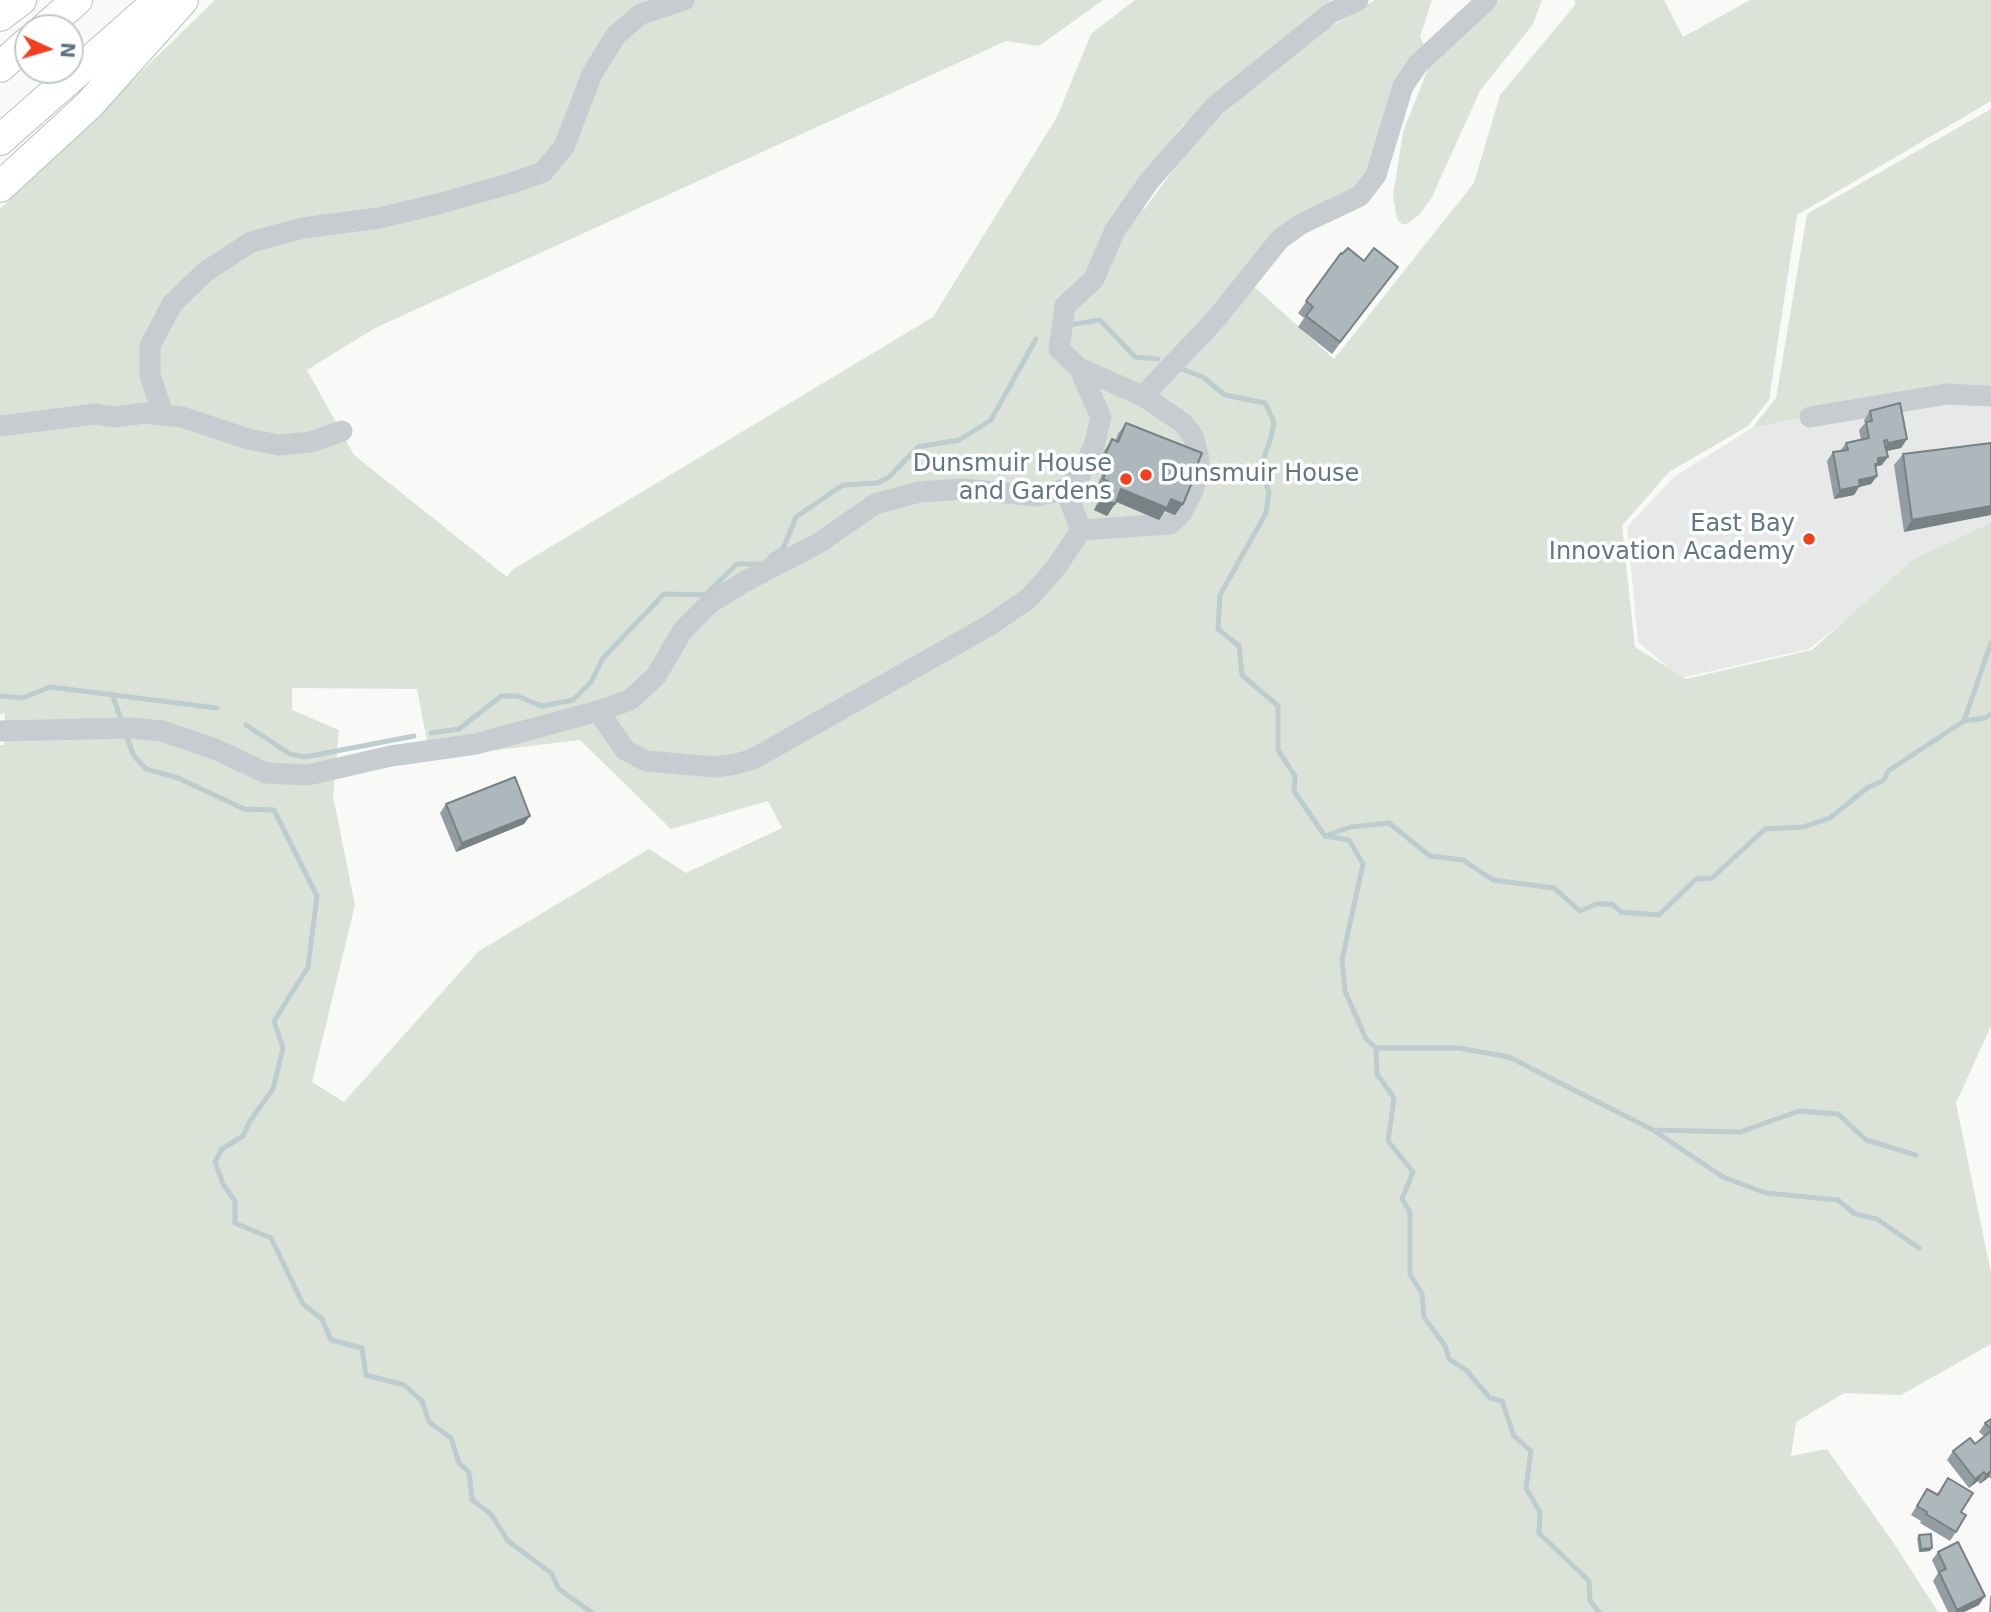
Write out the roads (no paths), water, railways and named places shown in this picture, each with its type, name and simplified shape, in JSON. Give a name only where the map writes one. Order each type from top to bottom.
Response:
[{"type":"highway","points":[[0,16],[21,0]]},
{"type":"highway","points":[[61,14],[77,0]]},
{"type":"highway","points":[[0,140],[159,0]]},
{"type":"highway","points":[[0,187],[89,104],[184,0]]},
{"type":"highway","points":[[0,67],[14,55]]},
{"type":"lane","points":[[163,414],[150,375],[150,346],[172,304],[205,272],[251,242],[303,228],[379,218],[439,204],[544,172],[564,147],[593,74],[616,35],[641,14],[684,0]]},
{"type":"lane","points":[[1081,530],[1170,523],[1181,514],[1192,492],[1198,474],[1199,459],[1193,436],[1183,423],[1143,396],[1079,368],[1059,349],[1065,306],[1094,279],[1115,230],[1150,180],[1215,106],[1331,13],[1358,0]]},
{"type":"lane","points":[[1143,396],[1215,320],[1280,239],[1301,224],[1360,196],[1376,176],[1404,86],[1418,64],[1487,0]]},
{"type":"lane","points":[[0,731],[123,728],[162,731],[215,748],[267,773],[309,775],[391,756],[476,744],[598,711],[630,700],[656,676],[683,631],[710,603],[819,543],[875,504],[919,492],[964,489],[1037,496],[1065,489],[1080,476],[1094,446],[1101,417],[1079,368]]},
{"type":"lane","points":[[1810,416],[1947,394],[1991,396]]},
{"type":"lane","points":[[0,426],[95,414],[114,417],[145,413],[191,419],[248,439],[279,445],[311,442],[342,431]]},
{"type":"lane","points":[[1065,489],[1081,530]]},
{"type":"lane","points":[[598,711],[625,750],[646,761],[715,766],[736,765],[753,759],[990,625],[1029,598],[1055,569],[1081,530]]},
{"type":"waterway","points":[[1075,324],[1100,320],[1135,357],[1158,359]]},
{"type":"waterway","points":[[770,557],[783,549],[796,517],[843,485],[877,483],[889,477],[918,447],[959,440],[991,420],[1036,339]]},
{"type":"waterway","points":[[1179,368],[1203,377],[1225,395],[1265,403],[1274,422],[1260,468],[1269,492],[1266,513],[1220,595],[1218,629],[1239,646],[1242,675],[1278,706],[1278,750],[1295,776],[1294,791],[1325,836],[1349,840],[1363,864],[1342,960],[1345,991],[1366,1039],[1376,1048],[1377,1074],[1394,1098],[1388,1141],[1413,1172],[1402,1199],[1410,1212],[1410,1274],[1422,1294],[1424,1317],[1445,1346],[1449,1359],[1466,1370],[1490,1398],[1502,1401],[1514,1436],[1531,1451],[1526,1488],[1540,1512],[1539,1533],[1589,1581],[1590,1601],[1599,1612]]},
{"type":"waterway","points":[[431,733],[459,729],[501,696],[517,696],[542,706],[573,700],[591,682],[603,658],[664,594],[705,595],[737,564],[759,564]]},
{"type":"waterway","points":[[1964,721],[1991,643]]},
{"type":"waterway","points":[[0,696],[22,698],[50,687],[217,708]]},
{"type":"waterway","points":[[112,694],[122,722]]},
{"type":"waterway","points":[[1328,835],[1351,827],[1389,823],[1430,856],[1463,860],[1493,880],[1554,888],[1580,911],[1596,904],[1612,904],[1621,912],[1659,915],[1696,879],[1712,878],[1765,829],[1803,827],[1830,818],[1867,788],[1884,780],[1888,771],[1964,721],[1985,718],[1991,714]]},
{"type":"waterway","points":[[246,725],[290,754],[305,757],[414,736]]},
{"type":"waterway","points":[[126,735],[134,756],[146,769],[178,778],[244,809],[274,810],[317,896],[308,967],[274,1021],[283,1048],[273,1089],[250,1121],[243,1136],[222,1149],[215,1162],[223,1184],[235,1201],[235,1223],[271,1238],[303,1304],[322,1319],[331,1340],[362,1348],[366,1375],[404,1385],[422,1401],[429,1422],[451,1438],[459,1463],[469,1472],[472,1500],[491,1514],[508,1541],[551,1573],[559,1589],[591,1612]]},
{"type":"waterway","points":[[1376,1048],[1458,1048],[1509,1057],[1653,1130],[1740,1132],[1799,1111],[1838,1114],[1866,1140],[1916,1155]]},
{"type":"waterway","points":[[1653,1130],[1723,1177],[1766,1193],[1838,1200],[1855,1214],[1877,1219],[1919,1248]]},
{"type":"place","name":"Dunsmuir House","points":[[1146,475]]},
{"type":"place","name":"Dunsmuir House and Gardens","points":[[1126,479]]},
{"type":"place","name":"East Bay Innovation Academy","points":[[1809,539]]}]
